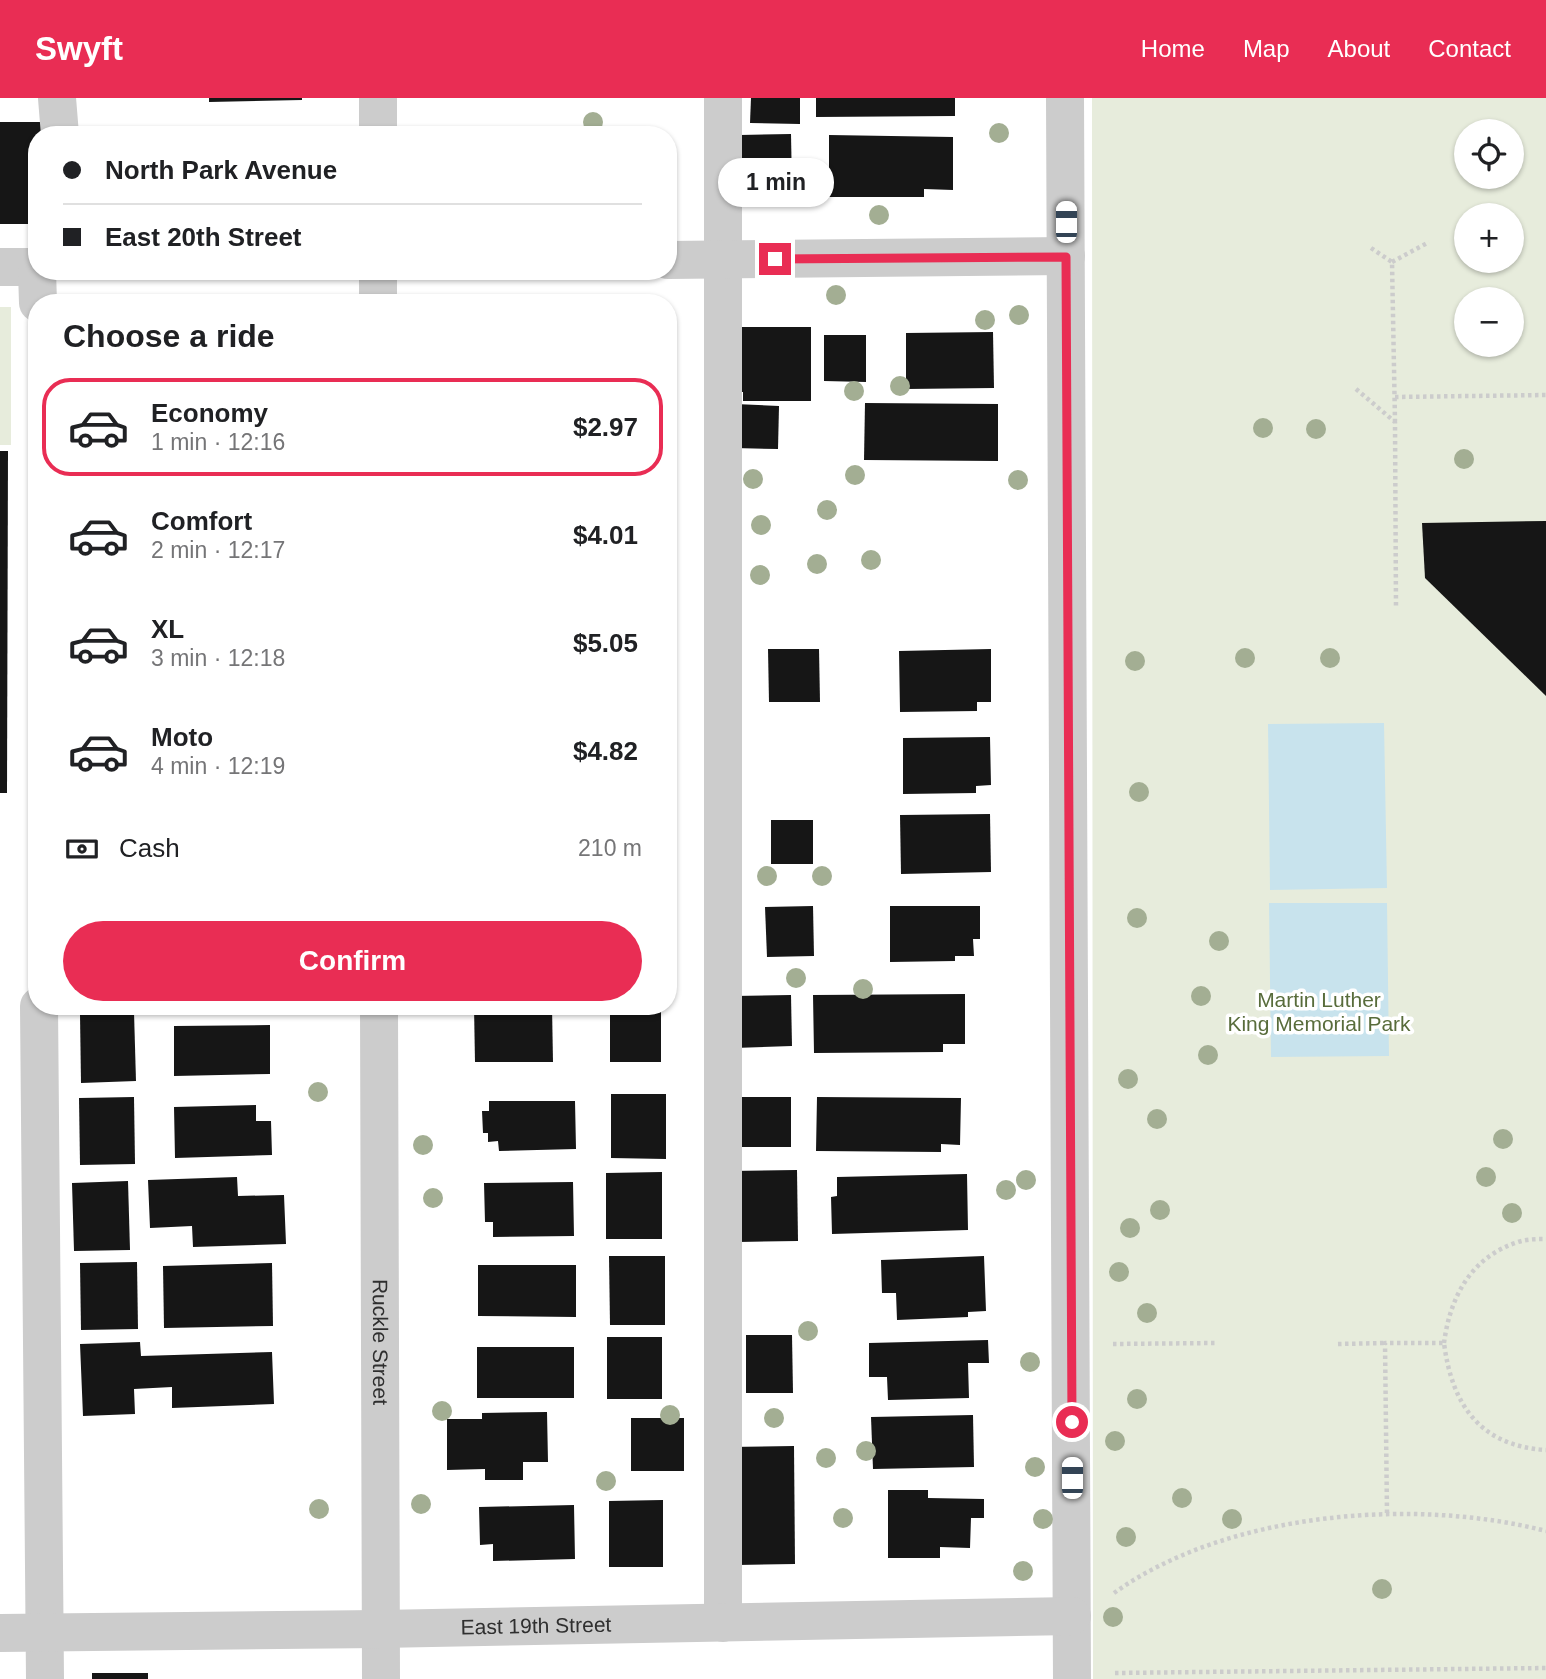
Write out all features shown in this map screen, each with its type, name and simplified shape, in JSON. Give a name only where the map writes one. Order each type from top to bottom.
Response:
[{"type":"street","points":[[57,98],[59,126]]},
{"type":"street","points":[[378,98],[378,126]]},
{"type":"street","points":[[723,98],[723,1623]]},
{"type":"street","points":[[1065,98],[1072,1677]]},
{"type":"street","points":[[677,260],[1066,257]]},
{"type":"street","points":[[0,267],[28,269]]},
{"type":"street","points":[[38,1015],[45,1679]]},
{"type":"street","name":"Ruckle Street","points":[[379,1015],[381,1679]]},
{"type":"street","name":"East 19th Street","points":[[0,1633],[1073,1616]]},
{"type":"path","points":[[1392,262],[1429,242]]},
{"type":"path","points":[[1371,248],[1392,262]]},
{"type":"path","points":[[1392,262],[1396,608]]},
{"type":"path","points":[[1356,389],[1395,422]]},
{"type":"path","points":[[1395,397],[1546,395]]},
{"type":"path","points":[[1546,1238],[1520,1241],[1484,1258],[1461,1287],[1447,1319],[1444,1343],[1447,1368],[1472,1419],[1497,1440],[1546,1450]]},
{"type":"path","points":[[1111,1344],[1215,1343]]},
{"type":"path","points":[[1385,1343],[1387,1513]]},
{"type":"path","points":[[1338,1344],[1444,1343]]},
{"type":"path","points":[[1110,1595],[1131,1580],[1184,1554],[1251,1532],[1323,1517],[1387,1513],[1468,1517],[1546,1531]]},
{"type":"path","points":[[1072,1677],[1546,1668]]},
{"type":"green space","name":"Martin Luther King Memorial Park","points":[[1092,98],[1546,98],[1546,1679],[1093,1679]]},
{"type":"green space","points":[[0,307],[11,307],[11,445],[0,445]]},
{"type":"water","points":[[1384,723],[1387,888],[1270,890],[1268,724]]},
{"type":"water","points":[[1269,903],[1387,903],[1389,1056],[1271,1057]]},
{"type":"building","points":[[209,98],[302,98],[302,100],[209,102]]},
{"type":"building","points":[[751,98],[800,98],[800,124],[750,123]]},
{"type":"building","points":[[816,98],[955,98],[955,116],[816,117]]},
{"type":"building","points":[[0,122],[43,122],[43,126],[28,126],[28,224],[0,224]]},
{"type":"building","points":[[791,134],[792,186],[741,187],[740,135]]},
{"type":"building","points":[[829,135],[953,137],[953,190],[924,189],[924,197],[829,197]]},
{"type":"building","points":[[729,327],[811,327],[811,401],[743,401],[743,392],[729,392]]},
{"type":"building","points":[[993,332],[994,388],[906,389],[906,333]]},
{"type":"building","points":[[824,335],[866,335],[866,382],[824,381]]},
{"type":"building","points":[[865,403],[998,404],[998,461],[864,460]]},
{"type":"building","points":[[735,404],[779,406],[778,449],[734,448]]},
{"type":"building","points":[[0,451],[8,451],[7,793],[0,793]]},
{"type":"building","points":[[1546,521],[1546,696],[1425,578],[1422,523]]},
{"type":"building","points":[[768,649],[819,649],[820,702],[769,702]]},
{"type":"building","points":[[991,649],[991,702],[977,702],[977,711],[900,712],[899,651]]},
{"type":"building","points":[[990,737],[991,785],[976,786],[976,793],[903,794],[903,738]]},
{"type":"building","points":[[990,814],[991,872],[901,874],[900,815]]},
{"type":"building","points":[[771,820],[813,820],[813,864],[771,864]]},
{"type":"building","points":[[813,906],[814,956],[767,957],[765,907]]},
{"type":"building","points":[[890,906],[980,906],[980,939],[973,939],[974,956],[955,956],[955,961],[890,962]]},
{"type":"building","points":[[965,994],[965,1044],[943,1044],[943,1052],[814,1053],[813,995]]},
{"type":"building","points":[[791,995],[792,1046],[734,1048],[734,996]]},
{"type":"building","points":[[80,1015],[134,1015],[136,1081],[81,1083]]},
{"type":"building","points":[[474,1015],[552,1015],[553,1062],[475,1062]]},
{"type":"building","points":[[610,1015],[661,1015],[661,1062],[610,1062]]},
{"type":"building","points":[[270,1025],[270,1074],[174,1076],[174,1026]]},
{"type":"building","points":[[611,1094],[666,1094],[666,1159],[611,1158]]},
{"type":"building","points":[[134,1097],[135,1164],[80,1165],[79,1098]]},
{"type":"building","points":[[733,1097],[791,1097],[791,1147],[733,1147]]},
{"type":"building","points":[[817,1097],[961,1098],[960,1145],[941,1144],[941,1152],[816,1151]]},
{"type":"building","points":[[489,1101],[575,1101],[576,1149],[499,1151],[498,1141],[488,1142],[488,1133],[483,1133],[482,1111],[489,1111]]},
{"type":"building","points":[[256,1105],[256,1121],[271,1121],[272,1155],[175,1158],[174,1107]]},
{"type":"building","points":[[797,1170],[798,1241],[738,1242],[731,1171]]},
{"type":"building","points":[[662,1172],[662,1239],[606,1239],[606,1173]]},
{"type":"building","points":[[967,1174],[968,1230],[832,1234],[831,1197],[837,1196],[837,1177]]},
{"type":"building","points":[[237,1177],[238,1196],[284,1195],[286,1244],[193,1247],[192,1226],[150,1228],[148,1180]]},
{"type":"building","points":[[128,1181],[130,1250],[74,1251],[72,1183]]},
{"type":"building","points":[[573,1182],[574,1236],[493,1237],[493,1222],[485,1222],[484,1183]]},
{"type":"building","points":[[609,1256],[665,1256],[665,1325],[610,1325]]},
{"type":"building","points":[[984,1256],[986,1311],[968,1312],[968,1317],[897,1320],[896,1293],[882,1293],[881,1260]]},
{"type":"building","points":[[137,1262],[138,1329],[81,1330],[80,1263]]},
{"type":"building","points":[[272,1263],[273,1326],[164,1328],[163,1266]]},
{"type":"building","points":[[478,1265],[576,1265],[576,1317],[478,1316]]},
{"type":"building","points":[[746,1335],[792,1335],[793,1393],[746,1393]]},
{"type":"building","points":[[607,1337],[662,1337],[662,1399],[607,1399]]},
{"type":"building","points":[[988,1340],[989,1363],[968,1363],[969,1398],[888,1400],[887,1377],[869,1377],[869,1343]]},
{"type":"building","points":[[140,1342],[141,1356],[272,1352],[274,1404],[172,1408],[172,1387],[134,1389],[135,1414],[83,1416],[80,1344]]},
{"type":"building","points":[[477,1347],[574,1347],[574,1398],[477,1398]]},
{"type":"building","points":[[547,1412],[548,1462],[523,1462],[523,1480],[485,1480],[485,1469],[447,1470],[447,1419],[482,1419],[482,1413]]},
{"type":"building","points":[[973,1415],[974,1467],[873,1469],[871,1417]]},
{"type":"building","points":[[631,1418],[684,1418],[684,1471],[631,1471]]},
{"type":"building","points":[[794,1446],[795,1564],[737,1565],[729,1447]]},
{"type":"building","points":[[888,1490],[928,1490],[928,1498],[984,1499],[984,1518],[971,1518],[970,1548],[940,1547],[940,1558],[888,1558]]},
{"type":"building","points":[[663,1500],[663,1567],[609,1567],[609,1501]]},
{"type":"building","points":[[574,1505],[575,1559],[493,1561],[493,1544],[480,1545],[479,1507]]},
{"type":"building","points":[[92,1673],[148,1673],[148,1679],[92,1679]]},
{"type":"route","points":[[775,259],[1066,257],[1072,1422]]}]
